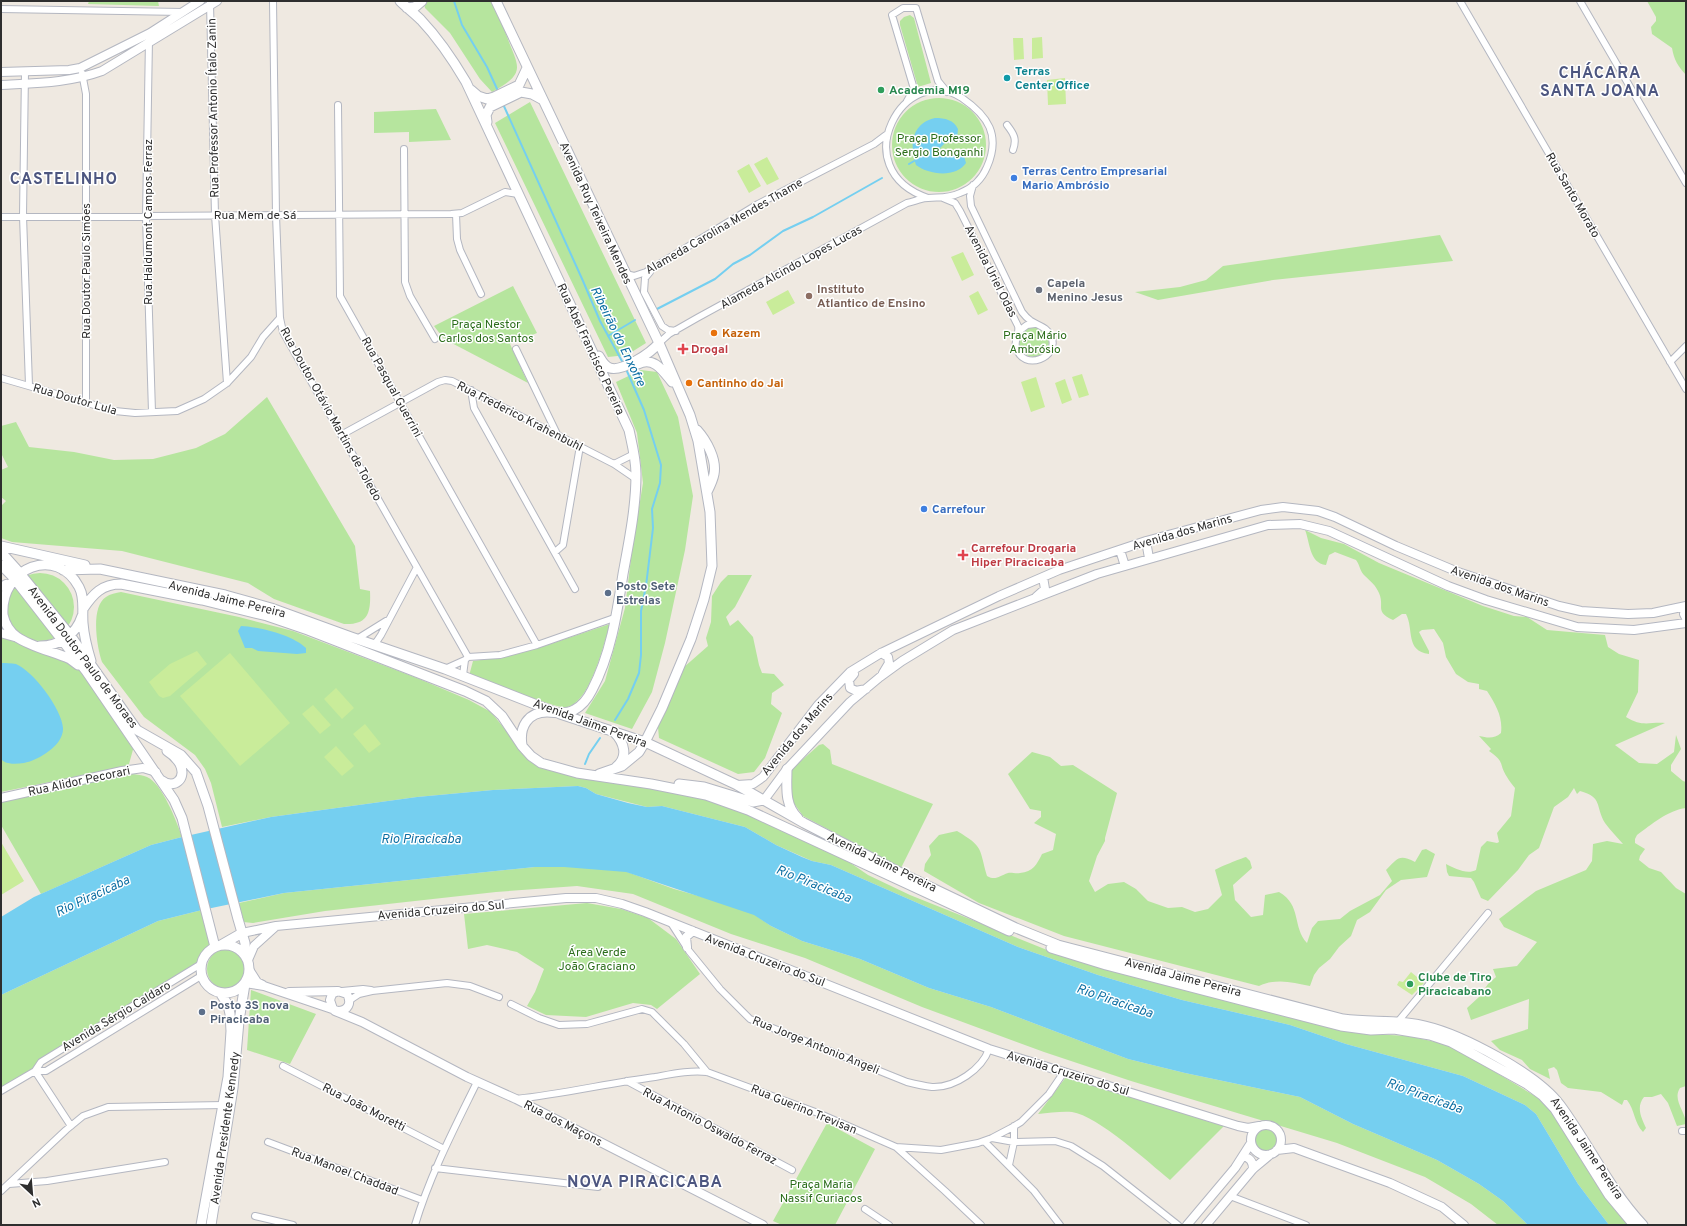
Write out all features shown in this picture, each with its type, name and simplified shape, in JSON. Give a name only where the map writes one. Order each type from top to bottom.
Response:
[{"type":"main road","points":[[401,3],[415,7],[422,1]]},
{"type":"main road","name":"Avenida Ruy Teixeira Mendes","points":[[496,1],[645,315],[694,426],[702,459],[710,512],[712,566],[704,599],[691,639],[662,708],[645,742],[631,760],[611,770],[595,775]]},
{"type":"main road","name":"Rua Abel Francisco Pereira","points":[[401,3],[420,19],[437,38],[452,58],[469,88],[629,430],[634,454],[636,479],[632,526],[616,617],[604,663],[592,691],[584,703],[573,711],[560,714]]},
{"type":"main road","points":[[488,103],[520,88],[527,68]]},
{"type":"main road","points":[[469,88],[488,103]]},
{"type":"main road","points":[[520,88],[543,100]]},
{"type":"main road","points":[[487,127],[486,115],[488,103]]},
{"type":"main road","points":[[587,341],[595,348],[604,364],[609,368],[620,370]]},
{"type":"main road","points":[[609,387],[612,377],[620,370],[642,360],[658,344]]},
{"type":"main road","points":[[642,360],[656,364],[678,388]]},
{"type":"main road","points":[[1,546],[100,569]]},
{"type":"main road","name":"Avenida Doutor Paulo de Moraes","points":[[1,552],[16,575],[66,638],[89,670],[174,800],[182,818],[209,922],[218,946]]},
{"type":"main road","points":[[43,556],[69,575],[79,587],[83,602],[85,640],[89,670]]},
{"type":"main road","name":"Avenida Doutor Paulo de Moraes","points":[[1,565],[16,575]]},
{"type":"main road","name":"Avenida Jaime Pereira","points":[[16,575],[33,566],[49,565],[60,569],[100,569],[225,596],[271,608],[463,675],[560,714],[645,742],[737,785],[804,823],[903,874],[1016,928],[1058,945],[1343,1019],[1396,1025],[1425,1026],[1461,1038],[1521,1071],[1546,1089],[1564,1111],[1614,1191],[1643,1225]]},
{"type":"main road","points":[[16,575],[3,586],[4,589],[1,605],[6,624],[18,638],[70,660],[89,670]]},
{"type":"main road","name":"Avenida Jaime Pereira","points":[[66,638],[78,625],[83,611],[93,594],[99,589],[113,584],[121,584],[202,600],[266,616],[357,649],[465,691],[486,701],[502,716],[522,746],[531,756],[541,763],[556,768],[706,795],[748,810],[957,908],[1058,951],[1342,1026],[1371,1030],[1396,1025],[1451,1042],[1516,1077],[1542,1095],[1555,1109],[1609,1195],[1634,1225]]},
{"type":"main road","points":[[35,646],[49,645],[66,638]]},
{"type":"main road","name":"Avenida Doutor Paulo de Moraes","points":[[89,670],[137,730],[174,750],[192,765],[200,779],[242,933],[247,958]]},
{"type":"main road","points":[[522,746],[520,734],[523,726],[528,720],[537,714],[547,712],[560,714]]},
{"type":"main road","points":[[611,770],[619,765],[624,756],[624,747],[620,738],[613,731]]},
{"type":"main road","points":[[155,741],[177,760],[182,769],[181,777],[177,783],[170,785],[158,776]]},
{"type":"main road","points":[[787,769],[787,795],[790,806],[795,815],[804,823]]},
{"type":"main road","points":[[651,784],[704,787],[753,802],[764,800]]},
{"type":"main road","points":[[218,946],[235,947],[242,951],[247,958],[250,971],[245,983],[234,992],[221,994],[209,988],[201,976],[201,964],[206,954],[218,946],[242,933]]},
{"type":"main road","name":"Avenida Presidente Kennedy","points":[[211,1225],[233,1088],[239,1021],[245,983]]},
{"type":"main road","name":"Avenida Presidente Kennedy","points":[[201,1225],[228,1077],[231,1031],[230,1014],[228,1005],[221,994]]},
{"type":"street","points":[[1,72],[69,70],[80,68],[150,33],[200,1]]},
{"type":"street","name":"Rua Doutor Otávio Martins de Toledo","points":[[273,1],[276,215],[280,318],[283,332],[466,659]]},
{"type":"street","name":"Rua Santo Morato","points":[[1460,1],[1686,389]]},
{"type":"street","points":[[1580,1],[1686,183]]},
{"type":"street","points":[[1,85],[83,78],[102,71],[212,2]]},
{"type":"street","name":"Rua Professor Antonio Ítalo Zanin","points":[[212,2],[215,216],[227,383]]},
{"type":"street","points":[[907,101],[924,93],[937,91],[957,95],[980,113],[992,133],[994,144],[992,156],[984,174],[974,185],[961,193],[943,198],[928,198],[907,189],[895,175],[887,158],[886,135],[896,113],[907,101],[914,89],[892,15],[903,8],[916,8],[938,81],[947,92]]},
{"type":"street","points":[[1,9],[183,12]]},
{"type":"street","name":"Rua Haldumont Campos Ferraz","points":[[150,33],[146,217],[152,412]]},
{"type":"street","name":"Rua Doutor Paulo Simões","points":[[80,68],[86,94],[86,403]]},
{"type":"street","points":[[25,71],[23,216],[29,385]]},
{"type":"street","name":"Rua Pasqual Guerrini","points":[[338,105],[340,296],[538,645]]},
{"type":"street","points":[[1007,125],[1014,134],[1016,144],[1013,150]]},
{"type":"street","name":"Alameda Carolina Mendes Thame","points":[[624,273],[631,276],[638,276],[656,267],[733,218],[874,144],[886,135]]},
{"type":"street","points":[[404,149],[405,282],[410,296],[435,339]]},
{"type":"street","points":[[511,180],[505,192],[518,194]]},
{"type":"street","name":"Avenida Uriel Odas","points":[[943,198],[955,203],[960,211],[1018,326],[1019,331],[1016,344],[1018,352],[1026,359],[1036,361],[1040,360],[1048,354],[1052,345],[1051,336],[1046,329],[1032,322],[1022,312],[971,206],[970,196],[974,185]]},
{"type":"street","name":"Rua Mem de Sá","points":[[1,216],[146,217],[456,214],[462,213],[505,192]]},
{"type":"street","name":"Alameda Alcindo Lopes Lucas","points":[[658,344],[676,331],[907,204],[928,198]]},
{"type":"street","points":[[456,214],[457,239],[460,250],[481,294]]},
{"type":"street","points":[[656,267],[648,273],[645,278],[644,292],[662,326],[668,330],[676,331]]},
{"type":"street","name":"Rua Doutor Lula","points":[[1,378],[115,411],[135,413],[177,411],[204,399],[227,383],[251,357],[264,337],[280,318]]},
{"type":"street","points":[[1019,331],[1027,325],[1037,324]]},
{"type":"street","points":[[1670,362],[1686,346]]},
{"type":"street","points":[[516,349],[556,434]]},
{"type":"street","name":"Rua Frederico Krahenbuhl","points":[[341,435],[438,382],[445,380],[452,381],[614,464],[636,479]]},
{"type":"street","points":[[471,390],[474,408],[575,588]]},
{"type":"street","points":[[555,552],[563,545],[580,446]]},
{"type":"street","points":[[614,464],[634,454]]},
{"type":"street","name":"Avenida dos Marins","points":[[737,785],[753,784],[762,777],[818,705],[850,672],[881,653],[1043,577],[1146,541],[1261,510],[1283,507],[1318,512],[1335,517],[1396,546],[1458,572],[1560,606],[1581,611],[1616,614],[1653,613],[1686,607]]},
{"type":"street","name":"Avenida dos Marins","points":[[764,800],[787,769],[837,715],[880,677],[902,661],[953,630],[1061,589],[1072,583],[1149,558],[1268,525],[1300,524],[1329,531],[1448,586],[1486,600],[1564,623],[1593,628],[1634,630],[1686,624]]},
{"type":"street","points":[[1146,541],[1149,558]]},
{"type":"street","points":[[1120,550],[1125,566]]},
{"type":"street","points":[[357,649],[374,645],[416,569]]},
{"type":"street","points":[[1029,601],[1045,589],[1043,577]]},
{"type":"street","points":[[1686,607],[1684,614],[1686,618]]},
{"type":"street","points":[[445,669],[466,659],[500,655],[538,645],[616,617]]},
{"type":"street","points":[[357,639],[388,620]]},
{"type":"street","points":[[1,633],[18,638]]},
{"type":"street","points":[[880,677],[889,663],[888,657],[881,653]]},
{"type":"street","points":[[463,675],[466,659]]},
{"type":"street","points":[[865,662],[849,680],[849,685],[850,688],[856,691],[866,689]]},
{"type":"street","name":"Rua Alidor Pecorari","points":[[1,798],[125,770],[143,768],[158,776]]},
{"type":"street","name":"Avenida Cruzeiro do Sul","points":[[242,933],[276,926],[566,898],[596,898],[622,904],[693,931],[989,1049],[1238,1126],[1248,1128],[1259,1126]]},
{"type":"street","points":[[1396,1025],[1488,913]]},
{"type":"street","name":"Rua Jorge Antonio Angeli","points":[[671,923],[687,947],[720,990],[750,1019],[907,1082],[933,1087],[964,1078],[986,1056],[989,1049]]},
{"type":"street","points":[[247,958],[254,946],[276,926]]},
{"type":"street","points":[[687,947],[686,937],[693,931]]},
{"type":"street","name":"Avenida Sérgio Caldaro","points":[[1,1091],[35,1071],[41,1062],[201,964]]},
{"type":"street","name":"Rua dos Maçons","points":[[250,971],[258,982],[264,986]]},
{"type":"street","name":"Avenida Sérgio Caldaro","points":[[35,1071],[46,1071],[201,976]]},
{"type":"street","name":"Rua dos Maçons","points":[[245,983],[264,986],[334,1010],[362,1022],[477,1082],[516,1099],[748,1221],[763,1225]]},
{"type":"street","points":[[372,991],[364,989],[340,991],[332,994],[330,1000],[334,1010],[344,1010],[359,994],[372,991],[447,983],[470,986],[499,997]]},
{"type":"street","points":[[340,991],[347,994],[362,1022]]},
{"type":"street","name":"Rua dos Maçons","points":[[282,992],[340,991]]},
{"type":"street","points":[[511,1004],[539,1018],[559,1025],[587,1024],[642,1009],[652,1012],[684,1044],[707,1072]]},
{"type":"street","name":"Rua João Moretti","points":[[283,1066],[444,1149]]},
{"type":"street","points":[[35,1071],[71,1126]]},
{"type":"street","name":"Rua Guerino Trevisan","points":[[516,1099],[572,1092],[627,1081],[698,1071],[707,1072],[818,1113],[896,1147],[942,1150],[984,1141],[1014,1126],[1036,1108],[1049,1094],[1064,1072]]},
{"type":"street","name":"Rua Antonio Oswaldo Ferraz","points":[[627,1081],[792,1170]]},
{"type":"street","points":[[414,1225],[435,1168],[477,1082]]},
{"type":"street","points":[[1,1191],[83,1116],[108,1107],[224,1105]]},
{"type":"street","points":[[1187,1225],[1243,1156],[1251,1142],[1252,1133],[1259,1126],[1264,1125],[1274,1127],[1294,1148],[1390,1182],[1442,1207],[1464,1225]]},
{"type":"street","points":[[1009,1165],[1014,1142],[1014,1126]]},
{"type":"street","points":[[1238,1126],[1251,1142],[1256,1151],[1261,1154],[1294,1148]]},
{"type":"street","points":[[1206,1225],[1253,1169],[1274,1152],[1281,1143],[1280,1135]]},
{"type":"street","points":[[992,1138],[1014,1142],[1055,1142],[1080,1150],[1103,1166],[1178,1225]]},
{"type":"street","points":[[984,1141],[1034,1191],[1060,1225]]},
{"type":"street","name":"Rua Manoel Chaddad","points":[[268,1142],[422,1200]]},
{"type":"street","points":[[896,1147],[946,1191],[981,1225]]},
{"type":"street","points":[[1243,1156],[1251,1160],[1253,1169]]},
{"type":"street","points":[[8,1184],[47,1181],[165,1162]]},
{"type":"street","points":[[435,1168],[598,1187]]},
{"type":"street","points":[[1230,1196],[1306,1225]]},
{"type":"street","points":[[865,1209],[889,1225]]},
{"type":"street","points":[[255,1216],[293,1225]]},
{"type":"green space","points":[[89,1],[158,1],[159,6],[88,4]]},
{"type":"green space","points":[[425,1],[497,1],[516,61],[516,73],[511,79],[492,92],[480,79],[450,33],[425,8]]},
{"type":"green space","points":[[1647,1],[1686,1],[1686,75],[1677,63],[1672,48],[1652,34],[1651,27],[1656,21],[1656,17]]},
{"type":"green space","points":[[910,15],[914,18],[931,83],[918,87],[900,25],[900,21],[904,17]]},
{"type":"green space","points":[[1042,37],[1043,58],[1032,59],[1032,38]]},
{"type":"green space","points":[[1013,38],[1023,38],[1024,59],[1014,60]]},
{"type":"green space","points":[[1065,78],[1066,104],[1048,105],[1047,80]]},
{"type":"green space","name":"Praça Professor Sergio Bonganhi","points":[[939,98],[957,101],[972,112],[983,127],[986,145],[983,163],[972,178],[957,189],[939,192],[921,189],[906,178],[895,163],[892,145],[895,127],[906,112],[921,101]]},
{"type":"green space","points":[[530,102],[646,343],[627,355],[608,357],[495,123]]},
{"type":"green space","points":[[436,109],[451,140],[409,142],[409,132],[374,133],[374,112]]},
{"type":"green space","points":[[767,157],[779,179],[767,185],[754,164]]},
{"type":"green space","points":[[749,164],[761,186],[749,193],[737,171]]},
{"type":"green space","points":[[1440,235],[1453,261],[1273,280],[1158,300],[1135,292],[1180,287],[1206,280],[1223,266]]},
{"type":"green space","points":[[963,252],[974,275],[962,281],[951,257]]},
{"type":"green space","name":"Praça Nestor Carlos dos Santos","points":[[513,286],[537,333],[510,344],[528,383],[444,339],[434,326]]},
{"type":"green space","points":[[788,290],[795,303],[773,315],[766,302]]},
{"type":"green space","points":[[978,291],[988,310],[978,315],[969,296]]},
{"type":"green space","name":"Praça Mário Ambrósio","points":[[1034,327],[1045,331],[1049,342],[1045,353],[1034,357],[1023,353],[1019,342],[1023,331]]},
{"type":"green space","points":[[641,370],[657,372],[678,417],[693,496],[685,550],[665,643],[652,692],[632,729],[585,713],[605,681],[625,608],[632,550],[643,483],[637,433],[616,382]]},
{"type":"green space","points":[[1082,374],[1089,395],[1079,398],[1072,377]]},
{"type":"green space","points":[[1036,377],[1045,407],[1031,412],[1021,382]]},
{"type":"green space","points":[[1065,379],[1072,400],[1062,404],[1055,383]]},
{"type":"green space","points":[[267,397],[355,546],[360,589],[370,591],[369,611],[363,620],[352,624],[344,624],[274,599],[248,583],[122,551],[12,542],[1,538],[1,506],[6,501],[1,497],[1,470],[8,467],[1,453],[1,426],[16,422],[29,447],[74,452],[114,460],[153,459],[196,448],[225,434]]},
{"type":"green space","points":[[1305,530],[1321,538],[1344,544],[1379,563],[1483,606],[1514,616],[1527,617],[1547,630],[1605,635],[1608,647],[1619,654],[1639,660],[1638,692],[1626,717],[1641,723],[1665,723],[1615,745],[1639,763],[1657,764],[1674,752],[1676,735],[1681,749],[1671,765],[1671,771],[1686,782],[1686,808],[1679,809],[1666,815],[1654,823],[1637,835],[1635,843],[1645,849],[1639,860],[1649,868],[1661,872],[1676,888],[1686,894],[1686,1086],[1680,1088],[1678,1092],[1678,1102],[1686,1124],[1677,1126],[1668,1103],[1661,1094],[1652,1097],[1644,1097],[1640,1105],[1641,1116],[1646,1128],[1643,1132],[1638,1125],[1632,1108],[1627,1100],[1624,1100],[1622,1105],[1601,1092],[1568,1088],[1561,1083],[1557,1070],[1554,1067],[1548,1069],[1550,1079],[1530,1069],[1522,1060],[1500,1050],[1491,1041],[1528,1029],[1529,999],[1471,1020],[1467,1008],[1479,997],[1488,984],[1496,977],[1493,969],[1517,966],[1537,942],[1504,927],[1499,919],[1536,891],[1586,870],[1592,861],[1593,844],[1607,841],[1623,844],[1605,823],[1595,799],[1587,793],[1580,791],[1577,794],[1574,788],[1568,797],[1554,807],[1539,848],[1529,855],[1518,870],[1488,901],[1481,898],[1471,878],[1449,876],[1446,864],[1469,872],[1476,870],[1481,847],[1487,841],[1499,842],[1497,833],[1511,816],[1515,788],[1504,772],[1498,758],[1489,751],[1491,749],[1479,736],[1491,738],[1501,733],[1501,722],[1498,711],[1487,691],[1479,689],[1479,684],[1468,682],[1456,674],[1446,657],[1443,643],[1434,629],[1422,630],[1419,632],[1429,651],[1429,654],[1416,649],[1413,644],[1406,614],[1402,614],[1393,620],[1384,614],[1381,608],[1381,598],[1377,590],[1373,583],[1363,574],[1356,560],[1335,552],[1329,555],[1326,565],[1320,563],[1313,556]]},
{"type":"green space","points":[[40,573],[53,575],[64,583],[72,594],[74,607],[72,620],[64,631],[53,639],[40,641],[27,639],[16,631],[8,620],[6,607],[8,594],[16,583],[27,575]]},
{"type":"green space","points":[[728,575],[752,575],[735,607],[726,617],[730,626],[738,620],[753,637],[762,673],[774,674],[784,685],[772,693],[771,704],[782,713],[765,758],[754,772],[738,774],[659,738],[658,727],[683,668],[708,646],[706,638],[711,622],[712,596],[721,582]]},
{"type":"green space","points":[[121,592],[239,617],[293,631],[417,678],[469,700],[491,712],[529,759],[705,797],[748,813],[836,853],[868,875],[910,895],[1057,954],[1371,1034],[1408,1036],[1450,1045],[1540,1099],[1553,1113],[1630,1225],[1609,1225],[1578,1184],[1536,1114],[1525,1105],[1463,1076],[1346,1044],[1290,1025],[1182,1000],[1098,975],[1018,947],[831,865],[812,861],[776,845],[745,827],[662,806],[647,807],[596,794],[586,788],[578,786],[493,790],[417,797],[271,817],[222,827],[211,783],[205,769],[195,755],[144,717],[102,662],[98,647],[96,628],[98,609],[101,602],[106,597],[111,594]]},
{"type":"green space","points":[[610,624],[601,656],[592,679],[581,697],[569,707],[553,705],[469,676],[473,661],[504,657],[544,646]]},
{"type":"green space","points":[[1,637],[68,661],[82,672],[134,746],[129,764],[123,767],[1,792]]},
{"type":"green space","points":[[197,651],[207,664],[170,696],[163,698],[159,696],[149,682],[170,664]]},
{"type":"green space","points":[[230,653],[290,723],[240,766],[180,696]]},
{"type":"green space","points":[[336,688],[354,708],[342,719],[324,699]]},
{"type":"green space","points":[[313,705],[331,725],[320,734],[302,714]]},
{"type":"green space","points":[[365,724],[381,744],[369,753],[353,734]]},
{"type":"green space","points":[[823,744],[830,750],[832,764],[933,804],[901,868],[803,816],[793,802],[790,782],[792,769],[819,745]]},
{"type":"green space","points":[[336,746],[354,766],[342,776],[324,757]]},
{"type":"green space","points":[[1032,752],[1050,757],[1061,766],[1073,765],[1117,793],[1105,841],[1097,856],[1089,881],[1095,892],[1108,884],[1124,882],[1136,889],[1148,901],[1168,908],[1182,907],[1195,912],[1208,909],[1222,895],[1215,870],[1246,857],[1250,861],[1252,868],[1233,885],[1235,900],[1251,917],[1263,915],[1265,895],[1279,892],[1291,903],[1302,937],[1307,943],[1312,928],[1318,921],[1340,919],[1350,911],[1380,895],[1392,881],[1386,870],[1396,860],[1399,858],[1405,858],[1415,862],[1422,850],[1426,849],[1435,854],[1427,877],[1401,880],[1386,890],[1370,912],[1357,920],[1351,936],[1339,947],[1330,959],[1319,968],[1314,975],[1310,986],[1278,981],[1259,986],[1064,936],[979,903],[924,871],[925,864],[931,855],[929,846],[939,835],[957,831],[976,845],[981,854],[987,876],[993,878],[998,878],[1009,873],[1028,871],[1036,864],[1042,854],[1053,850],[1056,834],[1034,823],[1041,817],[1041,811],[1030,809],[1008,774]]},
{"type":"green space","points":[[122,773],[144,776],[153,781],[168,804],[177,822],[182,837],[151,845],[41,894],[1,825],[1,800]]},
{"type":"green space","points":[[1,842],[24,881],[1,895]]},
{"type":"green space","points":[[535,867],[588,867],[619,869],[674,889],[748,910],[771,926],[802,941],[860,959],[929,988],[991,1007],[1128,1059],[1185,1073],[1300,1097],[1353,1124],[1437,1160],[1479,1184],[1503,1201],[1528,1225],[1498,1225],[1471,1204],[1425,1177],[1337,1143],[1131,1081],[1044,1052],[922,1007],[805,958],[731,934],[633,894],[577,886],[496,892],[325,911],[253,923],[243,922],[239,903],[284,893]]},
{"type":"green space","name":"Área Verde João Graciano","points":[[587,903],[621,909],[648,918],[676,939],[700,974],[657,1009],[651,1005],[633,1003],[586,1017],[546,1015],[527,1006],[535,992],[544,969],[517,952],[487,945],[468,949],[464,914]]},
{"type":"green space","points":[[202,910],[211,943],[195,966],[167,982],[109,1025],[1,1090],[1,995],[158,921]]},
{"type":"green space","points":[[224,948],[232,948],[240,951],[246,957],[249,969],[246,981],[240,987],[232,990],[224,990],[216,987],[210,981],[207,973],[207,965],[210,957],[216,951]]},
{"type":"green space","name":"Clube de Tiro Piracicabano","points":[[1411,972],[1424,983],[1412,995],[1397,985],[1399,981],[1403,982]]},
{"type":"green space","points":[[251,990],[316,1014],[290,1064],[247,1050]]},
{"type":"green space","points":[[1066,1077],[1224,1126],[1170,1180],[1109,1131],[1083,1115],[1072,1112],[1038,1114]]},
{"type":"green space","name":"Praça Maria Nassif Curiacos","points":[[827,1123],[875,1149],[835,1225],[782,1225],[773,1221]]},
{"type":"green space","points":[[1266,1127],[1275,1131],[1279,1140],[1275,1149],[1266,1153],[1257,1149],[1253,1140],[1257,1131]]},
{"type":"water","points":[[935,118],[949,120],[954,123],[958,129],[957,139],[954,142],[945,143],[940,148],[943,153],[946,154],[951,155],[960,153],[964,156],[966,163],[962,168],[956,171],[949,173],[935,173],[916,165],[913,150],[914,136],[921,125]]},
{"type":"water","points":[[241,626],[276,632],[293,639],[306,648],[306,653],[297,654],[258,651],[252,648],[245,648],[238,631]]},
{"type":"water","points":[[1,663],[16,664],[23,668],[38,682],[58,711],[63,728],[59,740],[50,751],[37,759],[24,763],[8,763],[1,759]]},
{"type":"water","name":"Rio Piracicaba","points":[[578,786],[586,788],[596,794],[628,803],[647,807],[662,806],[745,827],[776,845],[802,857],[831,865],[1018,947],[1098,975],[1182,1000],[1290,1025],[1346,1044],[1463,1076],[1525,1105],[1536,1114],[1578,1184],[1609,1225],[1528,1225],[1503,1201],[1479,1184],[1437,1160],[1353,1124],[1300,1097],[1185,1073],[1128,1059],[991,1007],[929,988],[860,959],[802,941],[771,926],[754,915],[626,872],[564,867],[535,867],[284,893],[158,921],[1,995],[1,917],[34,897],[151,845],[271,817],[417,797],[493,790]]},
{"type":"waterway","name":"Ribeirão do Enxofre","points":[[454,1],[462,25],[487,67],[498,91]]},
{"type":"waterway","name":"Ribeirão do Enxofre","points":[[503,104],[600,321],[623,363]]},
{"type":"waterway","points":[[909,164],[914,161]]},
{"type":"waterway","points":[[657,309],[715,279],[733,264],[750,255],[783,231],[813,217],[882,178]]},
{"type":"waterway","points":[[608,336],[635,320]]},
{"type":"waterway","name":"Ribeirão do Enxofre","points":[[615,720],[628,699],[639,673],[641,655],[641,611],[646,586],[653,528],[652,509],[660,483],[661,465],[644,410],[626,369]]},
{"type":"waterway","points":[[585,764],[589,754],[600,738]]},
{"type":"place","name":"Terras Center Office","points":[[1007,78]]},
{"type":"place","name":"Academia M19","points":[[881,90]]},
{"type":"place","name":"Terras Centro Empresarial Mario Ambrósio","points":[[1014,178]]},
{"type":"place","name":"Capela Menino Jesus","points":[[1039,290]]},
{"type":"place","name":"Instituto Atlantico de Ensino","points":[[809,296]]},
{"type":"place","name":"Kazem","points":[[714,333]]},
{"type":"place","name":"Drogal","points":[[683,349]]},
{"type":"place","name":"Cantinho do Jai","points":[[689,383]]},
{"type":"place","name":"Carrefour","points":[[924,509]]},
{"type":"place","name":"Carrefour Drogaria Hiper Piracicaba","points":[[963,555]]},
{"type":"place","name":"Posto Sete Estrelas","points":[[608,593]]},
{"type":"place","name":"Clube de Tiro Piracicabano","points":[[1410,984]]},
{"type":"place","name":"Posto 3S nova Piracicaba","points":[[202,1012]]},
{"type":"district","name":"CHÁCARA SANTA JOANA","points":[[1600,81]]},
{"type":"district","name":"CASTELINHO","points":[[64,178]]},
{"type":"district","name":"NOVA PIRACICABA","points":[[645,1181]]}]
